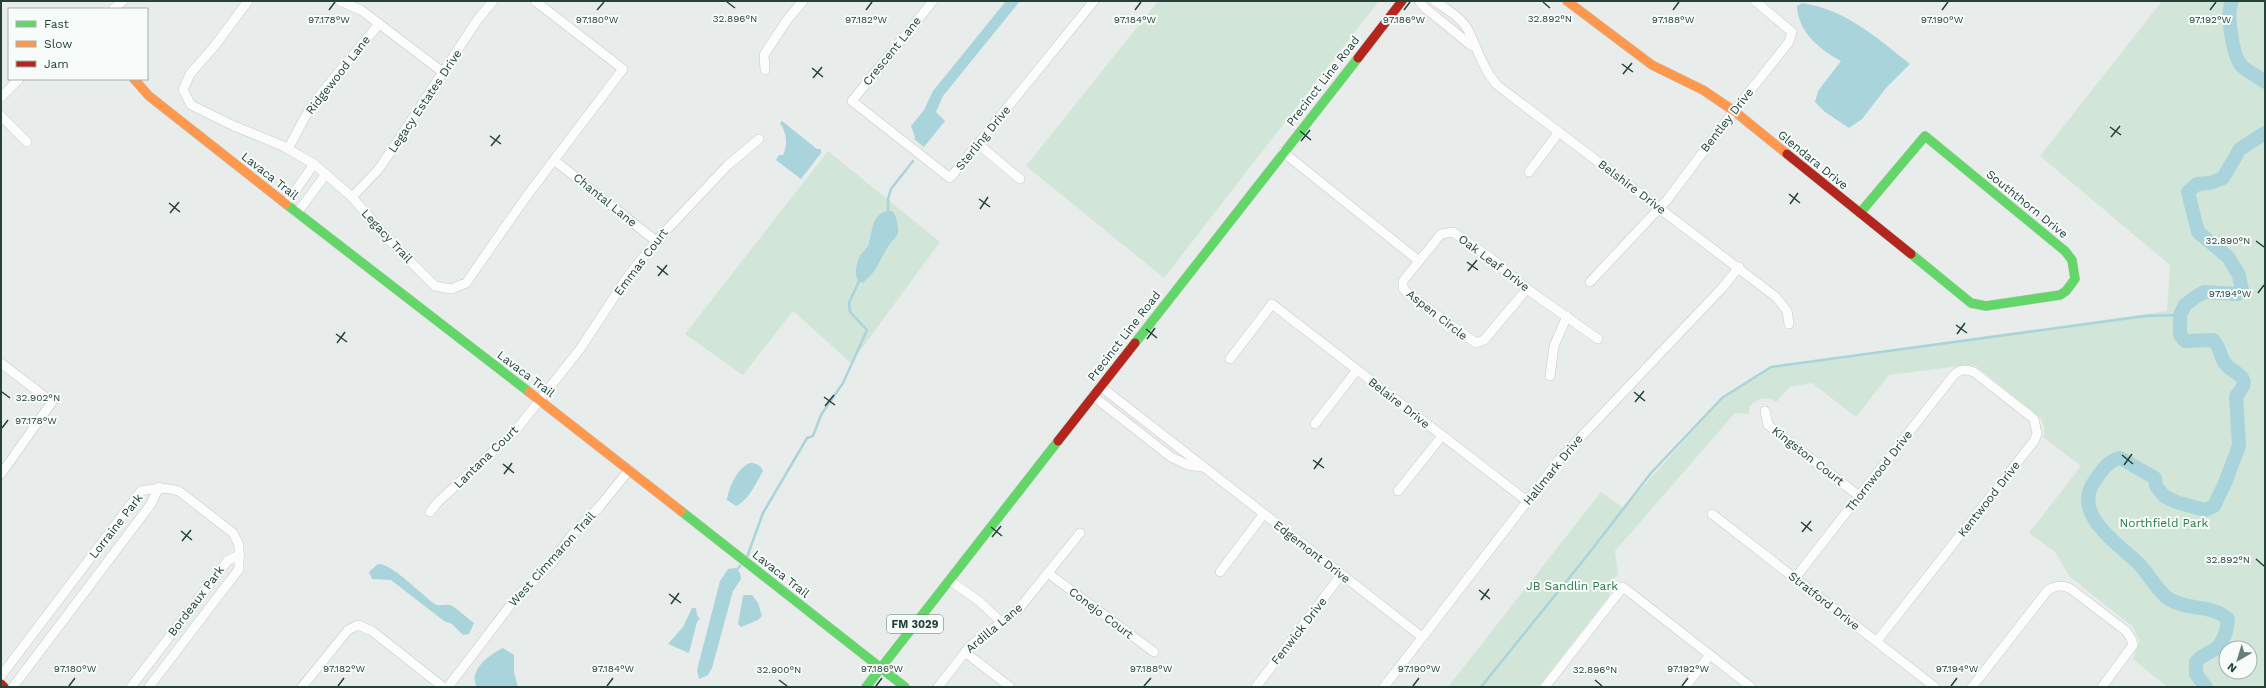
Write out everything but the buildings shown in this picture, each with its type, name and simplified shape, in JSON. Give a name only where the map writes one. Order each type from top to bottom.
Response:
[{"type":"street","points":[[114,8],[123,1]]},
{"type":"street","name":"Legacy Trail","points":[[248,1],[213,48],[190,74],[183,90],[191,104],[234,126],[288,149],[314,164],[352,197],[390,241],[435,286],[451,289],[466,283],[554,160],[623,69],[535,1]]},
{"type":"street","points":[[340,1],[361,10],[444,73]]},
{"type":"street","name":"Legacy Estates Drive","points":[[352,197],[378,170],[444,73],[478,19],[493,1]]},
{"type":"street","points":[[765,70],[764,55],[787,20],[802,1]]},
{"type":"street","name":"Crescent Lane","points":[[852,101],[933,1]]},
{"type":"street","name":"Sterling Drive","points":[[852,101],[950,178],[1094,1]]},
{"type":"street","name":"Precinct Line Road","points":[[866,687],[1402,1]]},
{"type":"street","name":"Belshire Drive","points":[[1419,1],[1425,8],[1460,35],[1475,49]]},
{"type":"street","name":"Belshire Drive","points":[[1435,1],[1461,21],[1468,30],[1475,49],[1497,85],[1739,267],[1782,303],[1789,318],[1789,324]]},
{"type":"street","name":"Glendara Drive","points":[[1567,1],[1652,65],[1703,90],[1734,111],[1971,303],[1986,306],[2051,296]]},
{"type":"street","name":"Bentley Drive","points":[[1660,208],[1789,42],[1792,32],[1755,1]]},
{"type":"street","name":"Ridgewood Lane","points":[[288,149],[305,117],[319,96],[378,24]]},
{"type":"street","points":[[1,98],[18,80]]},
{"type":"street","name":"Lavaca Trail","points":[[135,80],[149,96],[297,213],[540,400],[905,687]]},
{"type":"street","points":[[1,116],[28,142]]},
{"type":"street","points":[[1529,172],[1559,132]]},
{"type":"street","name":"Souththorn Drive","points":[[1860,213],[1925,136],[2065,251],[2072,260],[2074,279],[2066,291],[2060,295],[2051,296]]},
{"type":"street","name":"Emmas Court","points":[[540,400],[592,333],[628,276],[656,241],[728,165],[759,139]]},
{"type":"street","points":[[978,144],[1020,179]]},
{"type":"street","points":[[1283,152],[1419,261]]},
{"type":"street","name":"Chantal Lane","points":[[554,160],[656,241]]},
{"type":"street","points":[[286,204],[314,164]]},
{"type":"street","points":[[297,213],[326,174]]},
{"type":"street","points":[[1590,282],[1660,208]]},
{"type":"street","name":"Oak Leaf Drive","points":[[1419,261],[1441,234],[1453,232],[1492,259],[1527,289],[1598,339]]},
{"type":"street","name":"Aspen Circle","points":[[1419,261],[1403,281],[1403,288],[1414,299],[1476,343],[1484,340],[1527,289]]},
{"type":"street","name":"Hallmark Drive","points":[[1384,687],[1527,501],[1574,443],[1723,287],[1739,267]]},
{"type":"street","name":"Belaire Drive","points":[[1230,359],[1272,304],[1527,501]]},
{"type":"street","points":[[1550,376],[1554,346],[1567,316]]},
{"type":"street","points":[[1,363],[52,402],[3,471]]},
{"type":"street","name":"Thornwood Drive","points":[[1795,578],[1953,376],[1958,371],[1965,369]]},
{"type":"street","name":"Kentwood Drive","points":[[1877,642],[2034,441],[2037,434],[2034,419],[1974,372],[1965,369]]},
{"type":"street","points":[[1315,424],[1357,370]]},
{"type":"street","name":"Edgemont Drive","points":[[1100,386],[1422,637]]},
{"type":"street","name":"Edgemont Drive","points":[[1093,396],[1171,457],[1188,464],[1202,467]]},
{"type":"street","name":"Lantana Court","points":[[430,512],[438,502],[505,441],[540,400]]},
{"type":"street","name":"Kingston Court","points":[[1765,411],[1768,425],[1859,496]]},
{"type":"street","points":[[1398,491],[1442,436]]},
{"type":"street","name":"West Cimmaron Trail","points":[[448,687],[514,599],[551,564],[571,536],[600,506],[629,470]]},
{"type":"street","points":[[160,488],[179,491],[218,520],[233,533],[239,545],[240,555]]},
{"type":"street","name":"Lorraine Park","points":[[1,676],[140,492],[160,488]]},
{"type":"street","name":"Lorraine Park","points":[[13,687],[151,504],[160,488]]},
{"type":"street","name":"Stratford Drive","points":[[1712,514],[1935,687]]},
{"type":"street","points":[[1220,572],[1264,515]]},
{"type":"street","name":"Ardilla Lane","points":[[938,687],[971,645],[1018,610],[1080,532]]},
{"type":"street","name":"Bordeaux Park","points":[[131,687],[228,560],[240,555],[239,569],[149,687]]},
{"type":"street","name":"Conejo Court","points":[[1048,573],[1154,652]]},
{"type":"street","name":"Fenwick Drive","points":[[1256,687],[1342,575]]},
{"type":"street","points":[[949,580],[979,601],[1001,622]]},
{"type":"street","points":[[1972,687],[2045,593],[2055,586],[2064,585],[2071,588],[2126,631],[2131,638],[2133,645],[2128,654],[2102,687]]},
{"type":"street","points":[[1545,687],[1623,587],[1751,687]]},
{"type":"street","points":[[302,687],[348,630],[358,625],[372,631],[443,687]]},
{"type":"street","points":[[965,652],[1010,687]]},
{"type":"street","points":[[17,654],[30,665]]},
{"type":"street","points":[[1685,687],[1710,655]]},
{"type":"street","points":[[1,684],[4,687]]},
{"type":"green space","points":[[1158,1],[1379,1],[1164,278],[1026,166]]},
{"type":"green space","points":[[2162,1],[2265,1],[2265,687],[2167,687],[2133,659],[2139,641],[2133,627],[2070,577],[2055,552],[2029,533],[2081,466],[2044,438],[2044,427],[2041,418],[1976,366],[1967,365],[1889,375],[1856,417],[1812,383],[1790,387],[1776,402],[1769,399],[1758,400],[1749,407],[1749,414],[1735,413],[1615,551],[1618,575],[1611,581],[1609,596],[1538,687],[1448,687],[1601,492],[1624,508],[1722,398],[1771,367],[2167,311],[2170,265],[2040,156]]},
{"type":"green space","points":[[828,151],[940,242],[851,363],[793,311],[743,375],[685,334]]},
{"type":"water","points":[[1006,1],[1020,1],[943,96],[936,112],[945,121],[924,147],[914,139],[915,137],[911,126],[924,110],[933,91]]},
{"type":"water","points":[[1802,3],[1818,6],[1846,18],[1873,35],[1910,64],[1886,88],[1862,119],[1849,128],[1825,112],[1815,102],[1818,91],[1841,61],[1818,46],[1806,32],[1798,15],[1797,6]]},
{"type":"water","points":[[782,121],[817,149],[821,149],[821,153],[801,179],[776,160],[779,155],[783,155],[786,147],[784,131],[780,123]]},
{"type":"water","points":[[886,211],[892,211],[895,214],[898,225],[897,236],[889,245],[873,272],[862,283],[856,275],[857,263],[868,246],[877,217]]},
{"type":"water","points":[[755,463],[761,467],[763,471],[745,500],[736,506],[727,500],[730,489],[734,478],[745,465]]},
{"type":"water","points":[[378,564],[384,565],[399,574],[435,604],[450,605],[458,610],[474,623],[469,634],[463,635],[452,624],[444,621],[391,580],[372,579],[369,572]]},
{"type":"water","points":[[736,568],[740,573],[741,579],[733,591],[712,668],[708,675],[699,679],[697,670],[720,581],[728,569]]},
{"type":"water","points":[[752,595],[758,603],[762,616],[758,620],[741,627],[738,624],[743,596]]},
{"type":"water","points":[[692,608],[696,608],[697,615],[700,619],[697,622],[689,653],[668,644],[683,627]]},
{"type":"water","points":[[503,648],[514,655],[514,672],[518,687],[477,687],[475,675],[477,669],[492,654]]},
{"type":"waterway","points":[[2232,1],[2230,7],[2230,23],[2232,42],[2237,58],[2242,67],[2265,82]]},
{"type":"waterway","points":[[2206,687],[2196,674],[2196,662],[2221,643],[2227,629],[2228,619],[2215,611],[2176,603],[2165,596],[2140,565],[2109,537],[2100,526],[2092,515],[2088,504],[2089,492],[2096,479],[2106,466],[2112,461],[2120,458],[2155,478],[2156,486],[2164,496],[2176,502],[2205,510],[2214,506],[2225,483],[2239,446],[2236,396],[2244,384],[2243,379],[2224,362],[2217,345],[2213,340],[2185,341],[2180,335],[2180,315],[2185,305],[2204,292],[2238,294],[2242,290],[2239,275],[2228,257],[2198,232],[2188,192],[2197,184],[2210,183],[2223,178],[2240,149],[2265,133]]},
{"type":"waterway","points":[[888,214],[888,199],[891,189],[913,161]]},
{"type":"waterway","points":[[747,557],[763,513],[807,438],[813,436],[821,415],[843,383],[867,330],[850,312],[849,303],[860,279]]},
{"type":"waterway","points":[[1481,687],[1586,557],[1651,473],[1722,398],[1771,367],[2145,316],[2180,315]]},
{"type":"waterway","points":[[735,572],[740,566]]},
{"type":"traffic: fast","points":[[1135,343],[1358,58]]},
{"type":"traffic: fast","points":[[1860,213],[1925,136],[2065,251],[2072,260],[2075,279],[2066,291],[2060,295],[1986,306],[1971,303],[1911,254]]},
{"type":"traffic: fast","points":[[286,204],[529,392]]},
{"type":"traffic: fast","points":[[866,687],[1058,441]]},
{"type":"traffic: fast","points":[[681,511],[905,687]]},
{"type":"traffic: slow","points":[[1567,1],[1652,65],[1703,90],[1734,111],[1787,154]]},
{"type":"traffic: slow","points":[[135,80],[149,96],[286,204]]},
{"type":"traffic: slow","points":[[529,392],[681,511]]},
{"type":"traffic: jam","points":[[1358,58],[1402,1]]},
{"type":"traffic: jam","points":[[1787,154],[1911,254]]},
{"type":"traffic: jam","points":[[1058,441],[1135,343]]},
{"type":"traffic: jam","points":[[1,684],[4,687]]},
{"type":"park label","name":"Northfield Park","points":[[2164,523]]},
{"type":"park label","name":"JB Sandlin Park","points":[[1572,586]]}]
